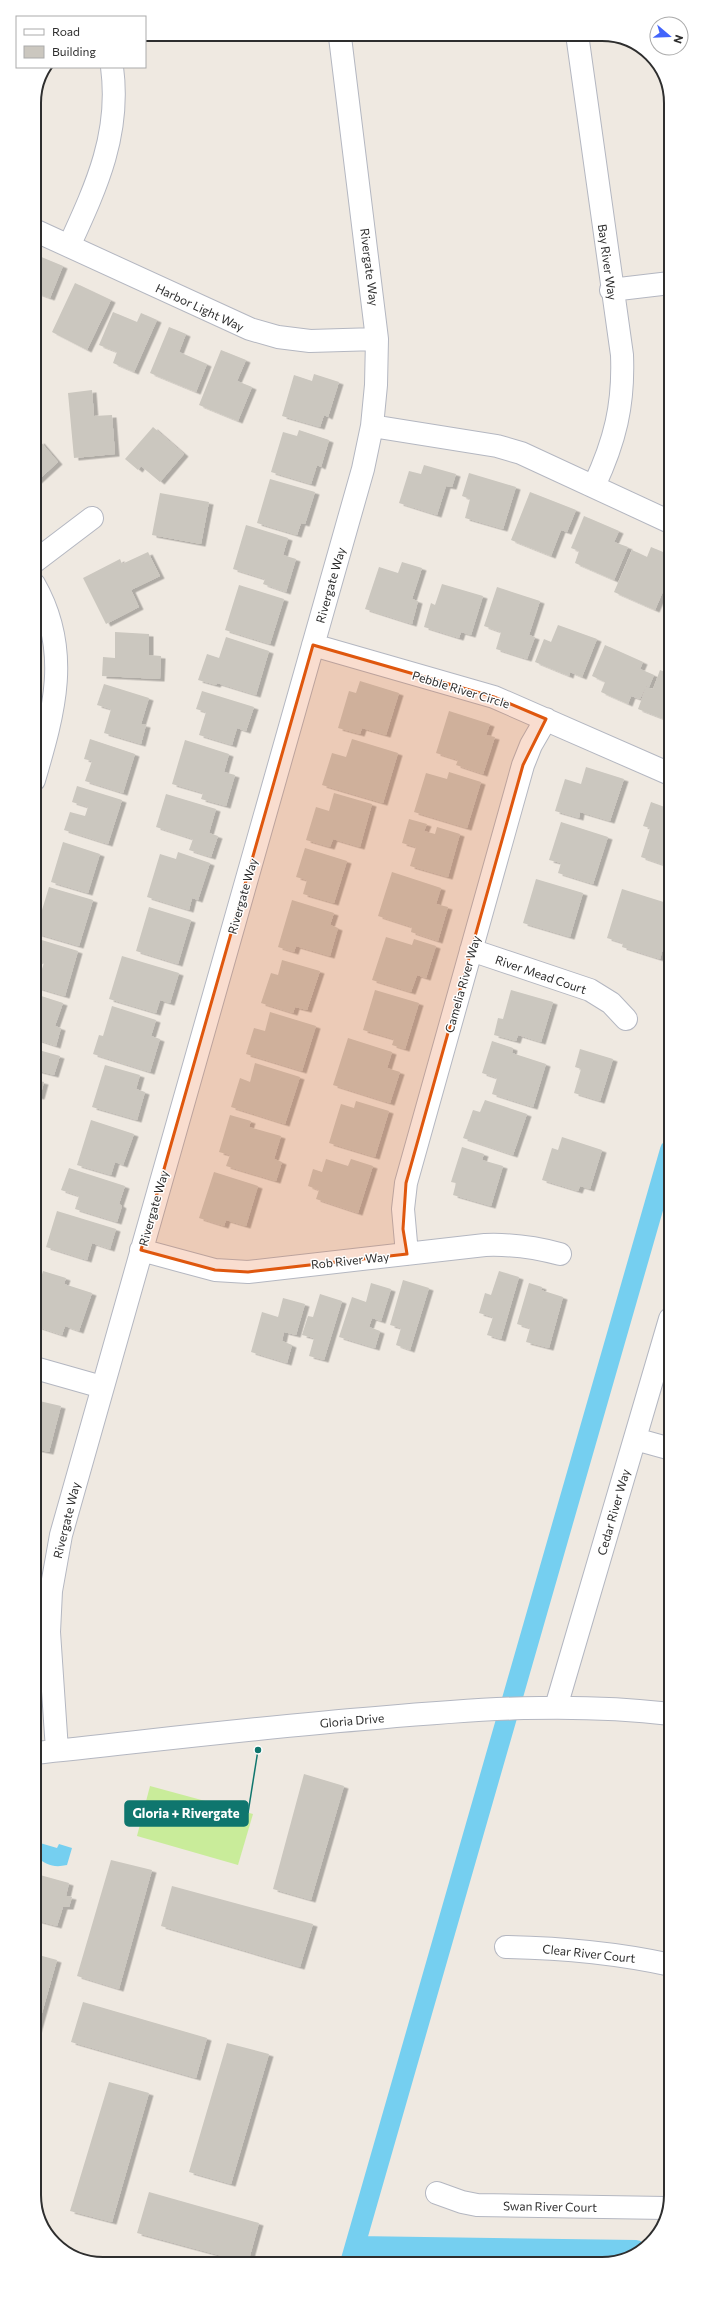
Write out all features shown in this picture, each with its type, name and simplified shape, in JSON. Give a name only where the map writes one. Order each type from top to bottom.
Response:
[{"type":"street","name":"Rivergate Way","points":[[57,1750],[50,1664],[51,1591],[61,1535],[363,469],[372,426],[376,385],[377,339],[340,41]]},
{"type":"street","name":"Bay River Way","points":[[578,41],[611,290],[622,355],[623,384],[620,413],[613,441],[594,486]]},
{"type":"street","points":[[69,246],[95,188],[107,153],[113,118],[112,68]]},
{"type":"street","name":"Harbor Light Way","points":[[41,233],[250,329],[278,337],[310,342],[377,339]]},
{"type":"street","points":[[611,290],[664,284]]},
{"type":"street","points":[[372,426],[496,446],[532,457],[664,519]]},
{"type":"street","points":[[41,557],[92,518]]},
{"type":"street","points":[[41,600],[47,613],[54,642],[57,673],[53,709],[41,754]]},
{"type":"street","name":"Pebble River Circle","points":[[313,645],[494,697],[664,771]]},
{"type":"street","name":"Camelia River Way","points":[[407,1254],[403,1222],[406,1183],[523,765],[531,745],[546,719]]},
{"type":"street","name":"River Mead Court","points":[[471,950],[590,990],[611,1003],[626,1019]]},
{"type":"street","name":"Rob River Way","points":[[141,1250],[215,1270],[248,1272],[506,1244],[533,1247],[560,1254]]},
{"type":"street","name":"Cedar River Way","points":[[556,1706],[664,1340]]},
{"type":"street","points":[[41,1370],[102,1387]]},
{"type":"street","points":[[635,1439],[664,1447]]},
{"type":"street","name":"Gloria Drive","points":[[41,1752],[342,1721],[484,1709],[556,1706],[664,1714]]},
{"type":"street","name":"Clear River Court","points":[[506,1947],[576,1950],[637,1958],[664,1964]]},
{"type":"street","name":"Swan River Court","points":[[437,2193],[462,2202],[477,2205],[663,2208]]},
{"type":"highlighted area","points":[[313,645],[494,697],[546,719],[523,765],[471,950],[406,1183],[403,1229],[407,1254],[248,1272],[215,1270],[141,1250]]},
{"type":"green space","points":[[150,1786],[253,1814],[238,1865],[137,1836]]},
{"type":"water","points":[[41,1843],[57,1848],[59,1844],[72,1848],[67,1865],[54,1866],[41,1861]]},
{"type":"building","points":[[41,257],[63,266],[50,298],[41,295]]},
{"type":"building","points":[[75,283],[111,300],[87,350],[52,332]]},
{"type":"building","points":[[113,312],[137,322],[141,313],[157,320],[134,372],[113,363],[117,352],[99,345]]},
{"type":"building","points":[[169,327],[186,334],[179,352],[207,364],[196,392],[150,373]]},
{"type":"building","points":[[221,350],[246,360],[237,381],[252,387],[238,421],[199,405]]},
{"type":"building","points":[[314,374],[339,382],[328,417],[324,415],[320,427],[282,416],[294,375],[312,381]]},
{"type":"building","points":[[92,390],[94,416],[112,415],[115,454],[74,458],[68,393]]},
{"type":"building","points":[[153,427],[184,454],[160,482],[141,466],[138,470],[125,459]]},
{"type":"building","points":[[299,430],[329,440],[321,467],[317,465],[311,484],[271,472],[283,432],[297,436]]},
{"type":"building","points":[[41,442],[58,462],[41,478]]},
{"type":"building","points":[[424,465],[456,474],[452,487],[446,486],[437,515],[399,503],[409,471],[421,474]]},
{"type":"building","points":[[469,473],[516,487],[503,529],[465,518],[470,499],[462,496]]},
{"type":"building","points":[[270,479],[315,492],[305,524],[301,523],[297,535],[257,523]]},
{"type":"building","points":[[530,492],[576,510],[567,532],[561,530],[551,556],[511,540]]},
{"type":"building","points":[[160,493],[209,502],[201,544],[152,535]]},
{"type":"building","points":[[584,516],[619,531],[614,542],[628,547],[614,580],[575,563],[579,551],[571,548]]},
{"type":"building","points":[[246,525],[288,538],[283,555],[296,559],[286,592],[263,584],[265,579],[233,569]]},
{"type":"building","points":[[651,547],[664,552],[664,589],[655,610],[614,592],[632,550],[647,557]]},
{"type":"building","points":[[148,552],[160,576],[131,590],[139,607],[106,624],[83,578],[120,559],[122,564]]},
{"type":"building","points":[[402,562],[422,568],[412,599],[418,601],[412,624],[365,609],[379,567],[398,573]]},
{"type":"building","points":[[442,584],[483,596],[471,635],[461,632],[459,638],[424,627],[431,603],[435,605]]},
{"type":"building","points":[[239,585],[284,599],[270,644],[225,630]]},
{"type":"building","points":[[497,587],[540,601],[529,635],[535,637],[527,659],[496,649],[501,632],[484,626]]},
{"type":"building","points":[[558,625],[597,639],[582,677],[570,672],[569,676],[535,662],[544,639],[551,642]]},
{"type":"building","points":[[115,632],[149,634],[149,655],[161,656],[160,679],[102,676],[103,657],[115,658]]},
{"type":"building","points":[[226,637],[269,651],[256,695],[217,683],[216,685],[198,680],[207,654],[219,658]]},
{"type":"building","points":[[605,645],[643,662],[640,669],[654,675],[649,687],[646,686],[640,699],[631,696],[628,704],[601,692],[605,682],[592,676]]},
{"type":"building","points":[[660,670],[664,672],[664,719],[638,709],[646,687],[653,689]]},
{"type":"building","points":[[360,681],[399,693],[386,735],[362,728],[360,734],[338,728],[349,691],[356,693]]},
{"type":"building","points":[[104,684],[149,698],[141,724],[146,725],[141,744],[104,733],[111,709],[97,705]]},
{"type":"building","points":[[202,691],[254,707],[246,731],[237,728],[232,745],[199,735],[206,712],[196,709]]},
{"type":"building","points":[[449,711],[490,724],[486,735],[495,737],[483,774],[456,765],[458,760],[436,753]]},
{"type":"building","points":[[90,739],[135,754],[123,793],[85,781],[92,761],[84,759]]},
{"type":"building","points":[[352,739],[398,753],[383,803],[322,785],[332,753],[346,757]]},
{"type":"building","points":[[185,740],[229,754],[224,772],[235,775],[226,806],[201,799],[203,793],[172,784]]},
{"type":"building","points":[[586,767],[624,779],[610,821],[580,812],[579,818],[555,811],[565,779],[581,784]]},
{"type":"building","points":[[449,772],[481,782],[467,828],[414,812],[426,773],[447,779]]},
{"type":"building","points":[[77,786],[122,800],[108,844],[64,830],[70,812],[85,816],[88,807],[72,802]]},
{"type":"building","points":[[334,793],[372,804],[360,847],[333,839],[330,847],[306,840],[316,807],[329,811]]},
{"type":"building","points":[[166,794],[216,809],[209,833],[218,836],[211,857],[189,850],[193,839],[156,827]]},
{"type":"building","points":[[651,802],[664,807],[664,865],[641,857],[650,828],[643,826]]},
{"type":"building","points":[[409,819],[427,824],[424,831],[435,834],[437,827],[460,834],[448,877],[410,866],[416,847],[402,843]]},
{"type":"building","points":[[561,822],[608,837],[593,884],[558,873],[561,863],[549,860]]},
{"type":"building","points":[[63,842],[100,854],[88,893],[51,882]]},
{"type":"building","points":[[305,848],[347,861],[334,903],[303,894],[307,880],[296,877]]},
{"type":"building","points":[[178,852],[210,863],[198,900],[192,898],[189,910],[147,897],[160,854],[176,859]]},
{"type":"building","points":[[392,872],[441,888],[436,904],[448,907],[438,941],[411,932],[412,927],[378,916]]},
{"type":"building","points":[[536,879],[583,893],[570,937],[523,923]]},
{"type":"building","points":[[49,887],[93,900],[79,946],[41,935],[41,913]]},
{"type":"building","points":[[622,889],[664,902],[664,945],[660,959],[622,947],[623,943],[607,938]]},
{"type":"building","points":[[292,900],[334,913],[330,925],[338,928],[330,956],[296,946],[294,952],[278,947]]},
{"type":"building","points":[[149,907],[191,920],[178,964],[136,951]]},
{"type":"building","points":[[386,937],[412,945],[414,939],[436,946],[426,978],[417,975],[411,992],[372,980]]},
{"type":"building","points":[[41,940],[78,951],[65,996],[41,989],[41,972],[44,963],[41,962]]},
{"type":"building","points":[[122,956],[179,973],[170,1003],[160,1000],[156,1013],[109,999]]},
{"type":"building","points":[[282,960],[320,971],[307,1010],[295,1007],[293,1013],[261,1003],[271,973],[278,975]]},
{"type":"building","points":[[375,990],[419,1003],[405,1049],[392,1045],[394,1039],[363,1030]]},
{"type":"building","points":[[511,990],[553,1002],[541,1042],[518,1035],[516,1041],[494,1035],[498,1018],[503,1019]]},
{"type":"building","points":[[41,996],[63,1003],[55,1026],[61,1028],[56,1046],[41,1041]]},
{"type":"building","points":[[112,1006],[156,1020],[151,1036],[160,1039],[150,1072],[93,1054],[99,1035],[103,1036]]},
{"type":"building","points":[[270,1012],[316,1026],[302,1071],[246,1054],[254,1028],[265,1031]]},
{"type":"building","points":[[348,1038],[392,1052],[387,1068],[400,1072],[390,1103],[333,1085]]},
{"type":"building","points":[[492,1041],[513,1048],[512,1053],[546,1064],[533,1107],[492,1094],[497,1078],[482,1073]]},
{"type":"building","points":[[580,1049],[613,1059],[600,1101],[574,1093],[581,1069],[575,1067]]},
{"type":"building","points":[[41,1051],[60,1056],[54,1075],[41,1072]]},
{"type":"building","points":[[255,1063],[300,1077],[285,1124],[231,1107],[240,1078],[250,1082]]},
{"type":"building","points":[[105,1065],[140,1075],[136,1089],[145,1092],[137,1120],[92,1107]]},
{"type":"building","points":[[41,1081],[44,1082],[41,1093]]},
{"type":"building","points":[[485,1100],[527,1114],[513,1155],[463,1138],[473,1110],[480,1112]]},
{"type":"building","points":[[356,1101],[389,1111],[375,1157],[329,1143],[341,1104],[354,1108]]},
{"type":"building","points":[[230,1115],[251,1121],[249,1127],[281,1136],[274,1159],[282,1162],[276,1181],[226,1166],[230,1155],[219,1152]]},
{"type":"building","points":[[91,1120],[134,1134],[123,1165],[115,1162],[111,1175],[77,1165]]},
{"type":"building","points":[[562,1137],[602,1150],[590,1189],[580,1186],[578,1191],[542,1180],[552,1148],[558,1150]]},
{"type":"building","points":[[462,1147],[484,1154],[482,1160],[503,1166],[491,1206],[453,1195],[456,1183],[451,1182]]},
{"type":"building","points":[[326,1159],[348,1166],[351,1159],[373,1166],[358,1213],[316,1199],[319,1190],[308,1186],[313,1169],[322,1172]]},
{"type":"building","points":[[69,1168],[125,1186],[119,1204],[122,1206],[117,1222],[75,1209],[79,1196],[61,1190]]},
{"type":"building","points":[[214,1172],[258,1186],[246,1226],[226,1220],[224,1226],[199,1218]]},
{"type":"building","points":[[57,1211],[116,1229],[110,1249],[92,1243],[87,1260],[46,1247]]},
{"type":"building","points":[[43,1271],[66,1278],[64,1284],[92,1293],[79,1331],[65,1326],[62,1335],[41,1328],[41,1278]]},
{"type":"building","points":[[499,1271],[519,1277],[501,1339],[487,1335],[493,1317],[479,1313],[485,1293],[491,1295]]},
{"type":"building","points":[[403,1280],[429,1288],[410,1350],[396,1345],[401,1328],[390,1325]]},
{"type":"building","points":[[371,1283],[391,1289],[381,1321],[372,1318],[369,1327],[380,1331],[375,1348],[339,1337],[352,1297],[366,1302]]},
{"type":"building","points":[[529,1283],[542,1287],[541,1290],[563,1297],[549,1348],[526,1342],[530,1328],[517,1324]]},
{"type":"building","points":[[320,1294],[342,1301],[324,1360],[309,1356],[314,1338],[302,1335],[308,1316],[313,1317]]},
{"type":"building","points":[[283,1298],[305,1304],[296,1335],[284,1332],[282,1341],[292,1345],[287,1363],[251,1352],[262,1312],[278,1317]]},
{"type":"building","points":[[41,1401],[61,1406],[49,1452],[41,1450]]},
{"type":"building","points":[[304,1774],[344,1786],[311,1900],[273,1889]]},
{"type":"building","points":[[111,1860],[152,1870],[119,1989],[77,1976]]},
{"type":"building","points":[[41,1875],[69,1883],[66,1896],[72,1897],[69,1907],[63,1907],[57,1926],[41,1922]]},
{"type":"building","points":[[172,1886],[313,1924],[300,1967],[161,1926]]},
{"type":"building","points":[[41,1956],[57,1960],[41,2016]]},
{"type":"building","points":[[83,2002],[207,2038],[196,2078],[71,2042]]},
{"type":"building","points":[[227,2043],[269,2054],[231,2184],[189,2172]]},
{"type":"building","points":[[109,2082],[149,2093],[112,2222],[70,2211]]},
{"type":"building","points":[[149,2192],[259,2223],[250,2257],[226,2257],[137,2233]]},
{"type":"waterway","points":[[352,2257],[664,1171]]},
{"type":"waterway","points":[[356,2246],[631,2250]]},
{"type":"place","name":"Gloria + Rivergate","points":[[258,1750]]}]
